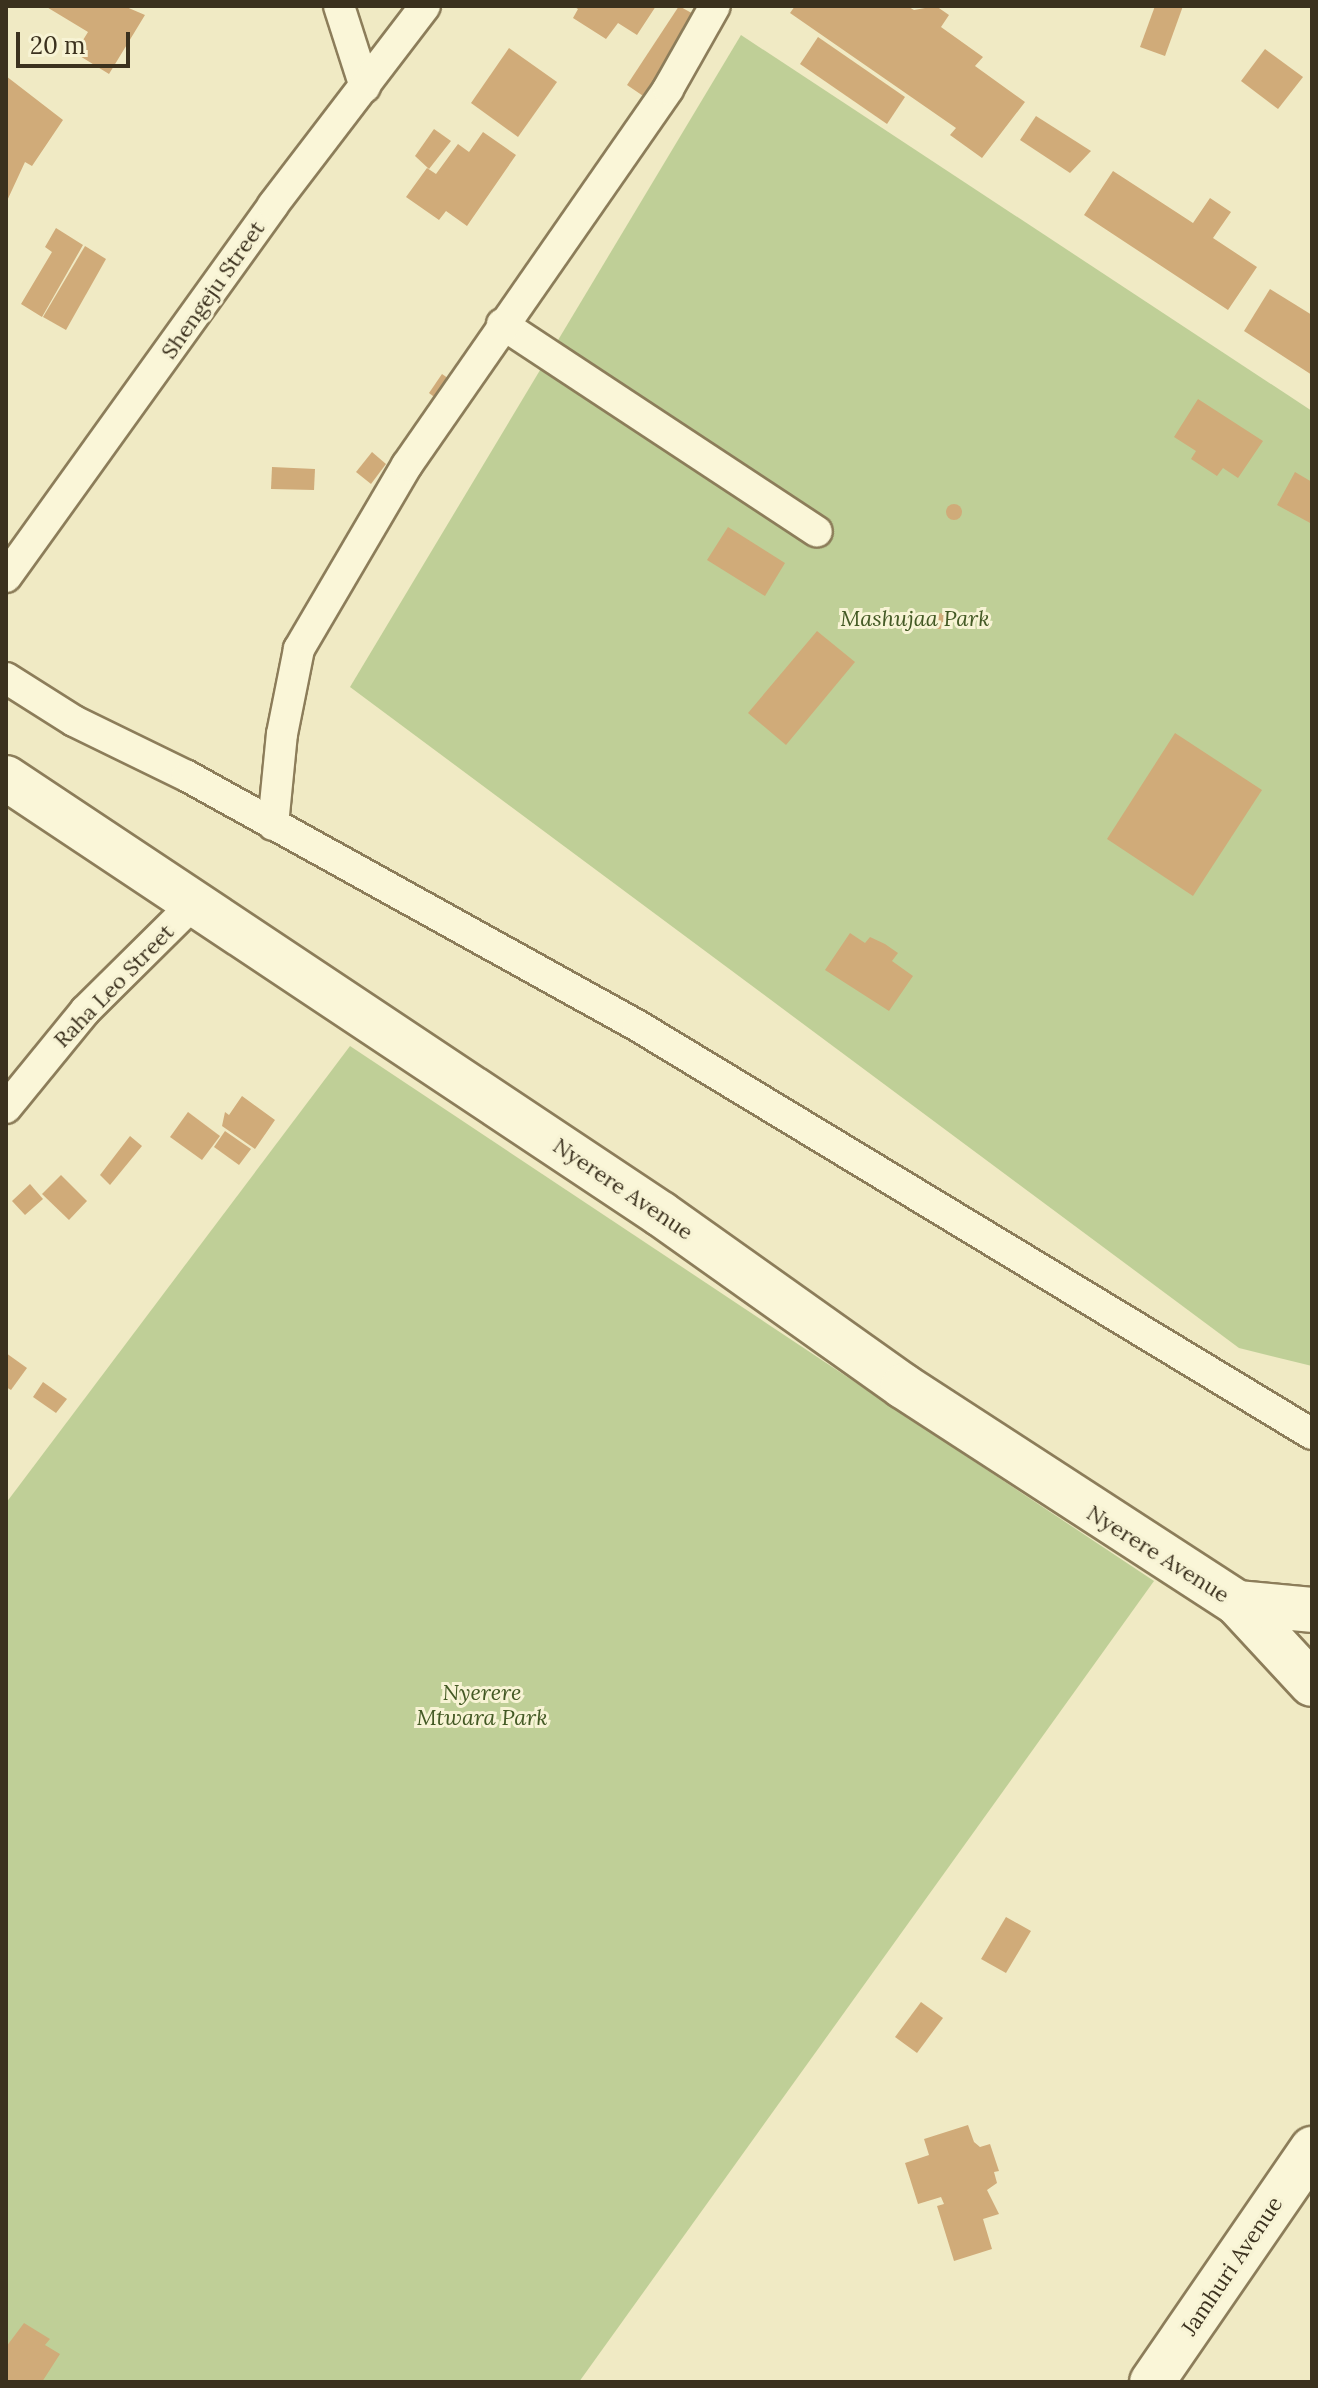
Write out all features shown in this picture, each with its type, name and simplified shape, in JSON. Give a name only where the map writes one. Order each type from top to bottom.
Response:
[{"type":"street","points":[[339,6],[365,87]]},
{"type":"street","name":"Shengeju Street","points":[[6,577],[273,205],[425,6]]},
{"type":"street","points":[[273,825],[282,734],[299,649],[391,491],[502,324],[668,89],[715,6]]},
{"type":"street","points":[[502,324],[817,532]]},
{"type":"street","points":[[6,678],[74,721],[273,825],[638,1026],[1312,1434]]},
{"type":"street","name":"Nyerere Avenue","points":[[6,778],[707,1245],[916,1395],[1237,1603]]},
{"type":"street","name":"Raha Leo Street","points":[[6,1108],[85,1011],[194,903]]},
{"type":"street","points":[[1237,1603],[1312,1610]]},
{"type":"street","points":[[1237,1603],[1312,1684]]},
{"type":"street","name":"Jamhuri Avenue","points":[[1152,2382],[1312,2149]]},
{"type":"green space","name":"Mashujaa Park","points":[[741,35],[1312,411],[1312,1366],[1239,1348],[350,687]]},
{"type":"green space","name":"Nyerere Mtwara Park","points":[[350,1046],[1154,1581],[579,2382],[6,2382],[6,1503]]},
{"type":"building","points":[[45,6],[124,6],[145,15],[109,74],[75,53],[88,32]]},
{"type":"building","points":[[573,6],[656,6],[637,35],[618,23],[606,39],[573,18],[578,9]]},
{"type":"building","points":[[679,6],[706,21],[652,102],[627,85]]},
{"type":"building","points":[[795,6],[907,6],[914,10],[936,6],[949,15],[941,27],[983,57],[975,66],[1025,102],[982,158],[950,135],[956,128],[790,13]]},
{"type":"building","points":[[1155,6],[1183,6],[1165,56],[1140,47]]},
{"type":"building","points":[[818,37],[905,97],[887,124],[800,64]]},
{"type":"building","points":[[509,48],[557,82],[518,137],[471,103]]},
{"type":"building","points":[[1265,49],[1303,77],[1278,109],[1241,81]]},
{"type":"building","points":[[6,76],[63,120],[32,166],[25,162],[6,203]]},
{"type":"building","points":[[1036,116],[1091,151],[1070,173],[1020,140]]},
{"type":"building","points":[[434,129],[451,141],[429,169],[415,156]]},
{"type":"building","points":[[483,132],[516,155],[467,226],[446,211],[439,220],[406,197],[427,168],[436,174],[458,144],[469,152]]},
{"type":"building","points":[[1113,171],[1193,223],[1210,198],[1231,212],[1213,238],[1257,267],[1228,310],[1084,215]]},
{"type":"building","points":[[56,228],[83,245],[42,317],[21,304],[52,252],[45,247]]},
{"type":"building","points":[[85,246],[106,259],[66,330],[43,317]]},
{"type":"building","points":[[1270,289],[1312,315],[1312,375],[1244,331]]},
{"type":"building","points":[[442,374],[452,381],[437,399],[429,393]]},
{"type":"building","points":[[1198,399],[1263,441],[1238,478],[1223,468],[1217,476],[1191,459],[1196,451],[1174,437]]},
{"type":"building","points":[[372,452],[386,464],[371,484],[356,472]]},
{"type":"building","points":[[272,467],[315,469],[314,490],[271,489]]},
{"type":"building","points":[[1295,472],[1312,482],[1312,524],[1277,505]]},
{"type":"building","points":[[954,504],[962,512],[954,520],[946,512]]},
{"type":"building","points":[[728,527],[785,563],[765,596],[707,560]]},
{"type":"building","points":[[936,613],[942,613],[947,621],[945,627],[936,629],[931,624],[931,618]]},
{"type":"building","points":[[817,631],[855,662],[786,745],[748,713]]},
{"type":"building","points":[[1175,733],[1262,790],[1193,896],[1107,839]]},
{"type":"building","points":[[850,933],[865,943],[870,937],[885,944],[898,953],[892,961],[913,976],[889,1011],[825,970]]},
{"type":"building","points":[[242,1096],[275,1120],[255,1149],[222,1126],[225,1112],[229,1115]]},
{"type":"building","points":[[188,1112],[220,1136],[202,1160],[170,1137]]},
{"type":"building","points":[[225,1131],[251,1149],[239,1165],[214,1147]]},
{"type":"building","points":[[130,1136],[142,1146],[110,1185],[100,1175]]},
{"type":"building","points":[[61,1175],[87,1201],[69,1220],[42,1194]]},
{"type":"building","points":[[30,1184],[43,1199],[25,1215],[12,1201]]},
{"type":"building","points":[[6,1353],[27,1368],[11,1390],[6,1387]]},
{"type":"building","points":[[43,1382],[67,1399],[56,1413],[33,1397]]},
{"type":"building","points":[[1006,1917],[1031,1931],[1006,1973],[981,1959]]},
{"type":"building","points":[[921,2002],[943,2018],[917,2053],[895,2037]]},
{"type":"building","points":[[968,2125],[974,2142],[980,2147],[990,2144],[999,2171],[994,2172],[997,2183],[987,2190],[999,2214],[983,2219],[992,2249],[954,2261],[937,2206],[944,2204],[941,2197],[918,2204],[905,2163],[929,2155],[924,2139]]},
{"type":"building","points":[[24,2323],[50,2339],[45,2345],[60,2354],[42,2382],[6,2382],[6,2347]]}]
